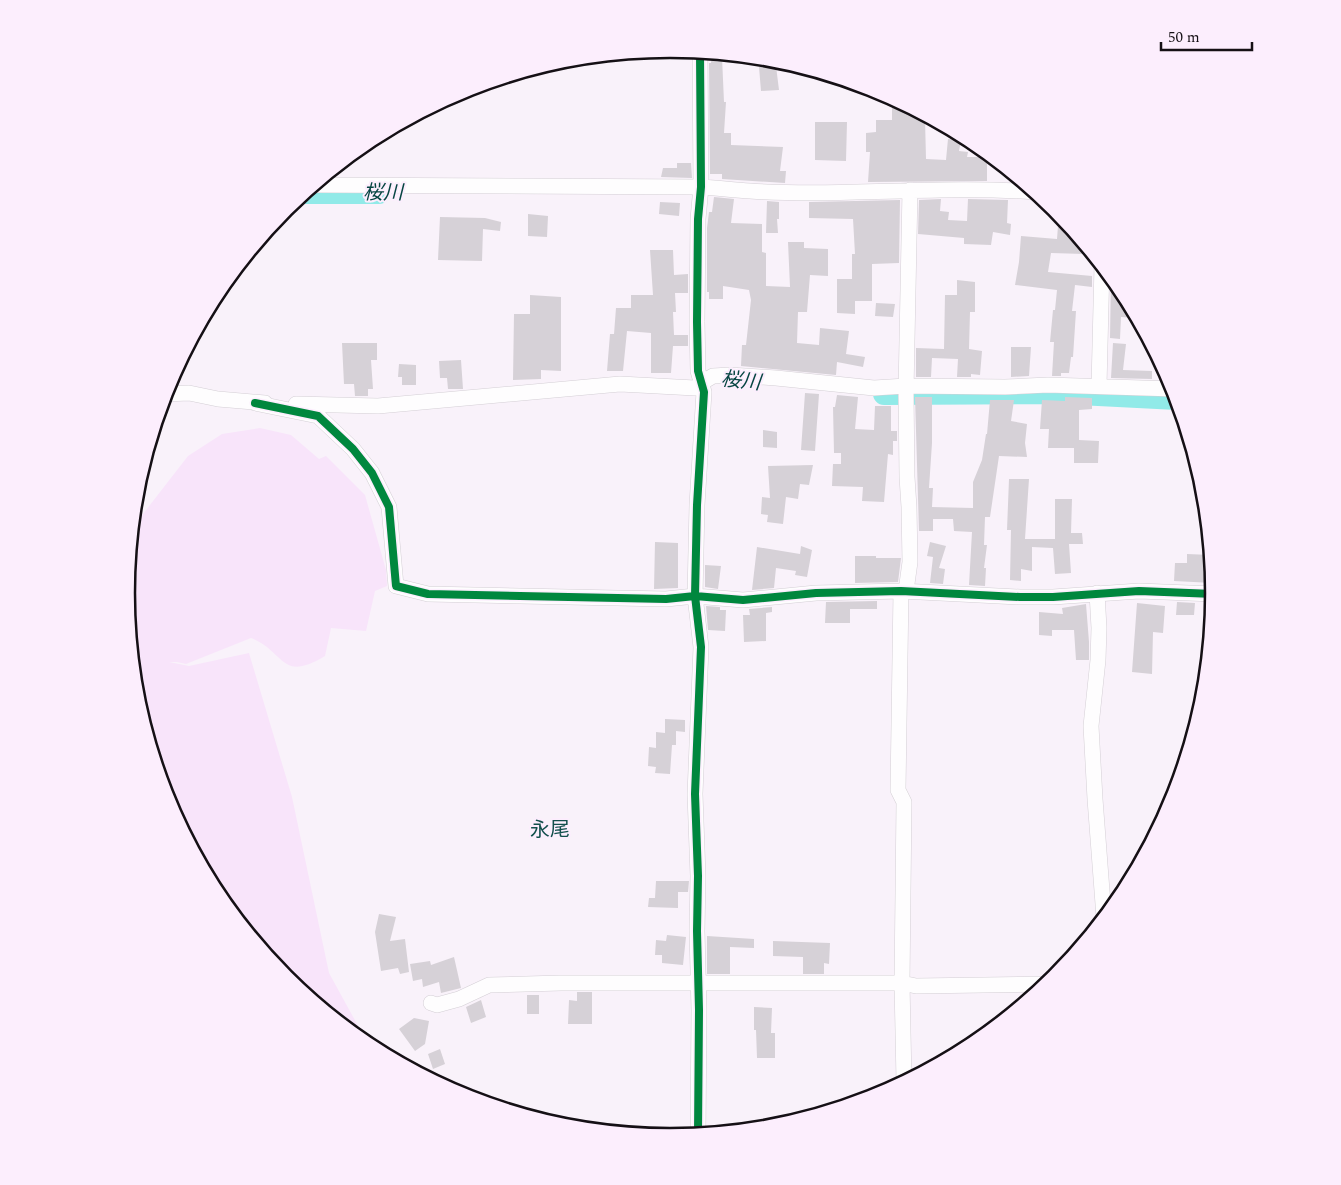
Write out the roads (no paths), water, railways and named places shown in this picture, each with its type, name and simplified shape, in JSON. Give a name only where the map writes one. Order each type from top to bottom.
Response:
[{"type":"street","points":[[698,1126],[698,876],[695,794],[701,647],[695,596],[697,505],[706,381],[698,371],[697,322],[698,219],[701,191],[700,59]]},
{"type":"street","points":[[324,185],[701,191],[816,192],[910,190],[1025,192]]},
{"type":"street","points":[[904,1073],[902,983],[904,802],[898,790],[904,591],[910,562],[909,507],[906,477],[906,391],[910,190]]},
{"type":"street","points":[[1099,386],[1102,276]]},
{"type":"street","points":[[174,394],[189,393],[218,400],[255,403],[378,406],[620,384],[695,388],[706,381],[730,375],[906,391],[1099,386],[1166,390]]},
{"type":"street","points":[[255,403],[318,416],[353,449],[368,467],[389,506],[396,586],[428,594],[666,599],[695,596],[743,600],[816,593],[904,591],[1020,597],[1053,597],[1138,591],[1206,594]]},
{"type":"street","points":[[1097,594],[1098,660],[1091,726],[1103,907]]},
{"type":"street","points":[[431,1003],[437,1005],[459,999],[489,985],[561,983],[902,983],[916,986],[1035,984]]},
{"type":"waterway","name":"桜川","points":[[315,193],[379,193]]},
{"type":"waterway","name":"桜川","points":[[884,394],[1059,393],[1169,399]]},
{"type":"district","name":"永尾","points":[[550,830]]}]
